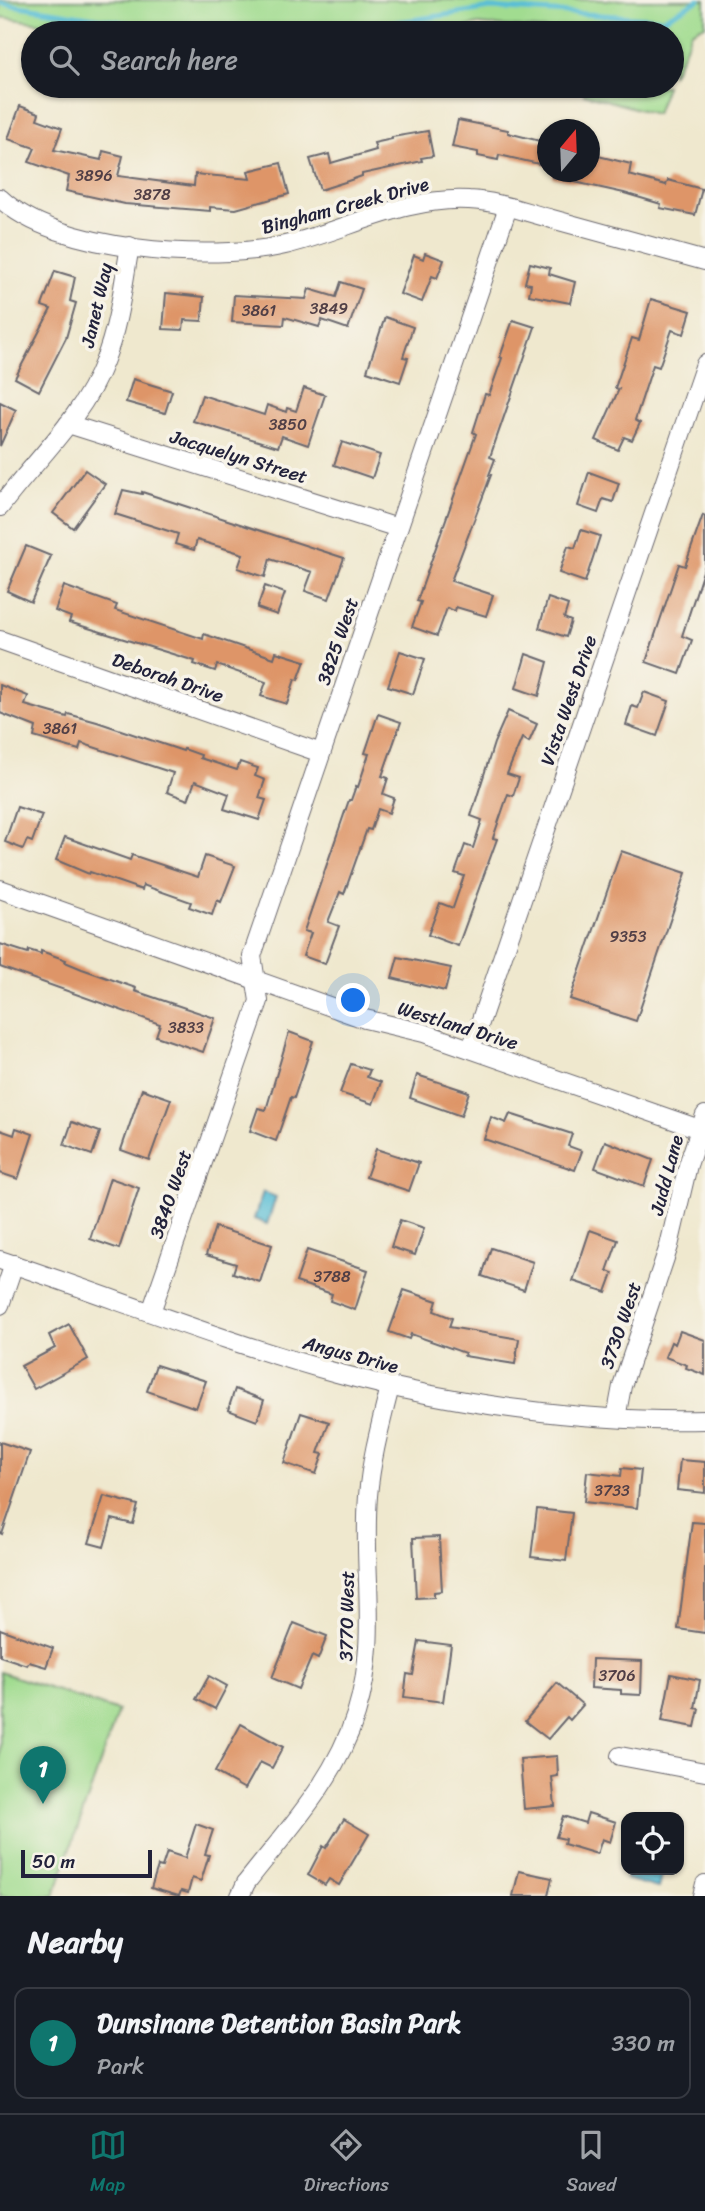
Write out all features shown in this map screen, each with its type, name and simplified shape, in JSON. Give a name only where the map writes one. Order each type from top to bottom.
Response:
[{"type":"street","name":"Bingham Creek Drive","points":[[0,198],[28,219],[59,232],[89,240],[174,252],[216,254],[285,245],[430,202],[470,200],[508,207],[705,261]]},
{"type":"street","name":"3825 West","points":[[229,1090],[259,1001],[252,956],[508,207]]},
{"type":"street","name":"Janet Way","points":[[0,507],[68,424],[104,364],[114,333],[130,246]]},
{"type":"street","name":"Vista West Drive","points":[[471,1049],[705,364]]},
{"type":"street","name":"Jacquelyn Street","points":[[68,424],[398,528]]},
{"type":"street","name":"Deborah Drive","points":[[0,640],[321,753]]},
{"type":"street","name":"Westland Drive","points":[[0,889],[365,1019],[424,1033],[703,1125]]},
{"type":"street","name":"3840 West","points":[[151,1312],[229,1090]]},
{"type":"street","name":"Judd Lane","points":[[669,1246],[688,1165],[703,1125]]},
{"type":"street","name":"3730 West","points":[[616,1418],[622,1386],[669,1246]]},
{"type":"street","name":"Angus Drive","points":[[7,1262],[286,1358],[390,1387],[475,1402],[616,1418],[705,1420]]},
{"type":"street","points":[[0,1305],[7,1262]]},
{"type":"street","name":"3770 West","points":[[240,1896],[246,1883],[321,1788],[355,1716],[369,1646],[368,1497],[372,1461],[390,1387]]},
{"type":"street","points":[[620,1756],[705,1772]]},
{"type":"street","points":[[702,1896],[705,1884]]},
{"type":"green space","points":[[0,0],[705,0],[705,25],[691,32],[684,52],[684,21],[27,21],[0,17]]},
{"type":"green space","points":[[598,98],[662,98],[656,114]]},
{"type":"green space","points":[[0,1672],[118,1711],[54,1896],[0,1896]]},
{"type":"water","points":[[263,1192],[276,1197],[267,1224],[254,1219]]},
{"type":"water","points":[[627,1875],[661,1875],[658,1888],[626,1879]]},
{"type":"building","points":[[20,106],[39,113],[37,119],[62,128],[54,150],[101,160],[103,151],[123,156],[118,176],[194,186],[195,174],[250,179],[248,171],[281,163],[289,194],[236,209],[210,207],[210,211],[125,204],[66,191],[69,176],[29,162],[35,148],[8,139]]},
{"type":"building","points":[[458,120],[508,130],[508,133],[537,140],[537,164],[499,155],[498,160],[478,156],[478,152],[452,147]]},
{"type":"building","points":[[428,131],[433,156],[421,158],[422,161],[362,174],[320,190],[310,159],[329,154],[331,163],[376,150],[374,143],[392,137]]},
{"type":"building","points":[[600,156],[631,164],[629,175],[666,185],[668,180],[702,189],[695,215],[660,208],[661,204],[574,182],[600,182]]},
{"type":"building","points":[[425,253],[444,260],[437,278],[432,276],[422,302],[400,294],[414,255],[423,259]]},
{"type":"building","points":[[530,263],[550,268],[549,274],[575,282],[570,303],[529,295],[531,284],[525,283]]},
{"type":"building","points":[[55,271],[75,277],[70,301],[76,303],[66,338],[39,391],[15,378],[51,309],[42,306]]},
{"type":"building","points":[[341,282],[362,289],[348,329],[322,320],[319,327],[285,317],[284,325],[232,322],[234,295],[306,299],[309,289],[336,297]]},
{"type":"building","points":[[166,293],[204,297],[202,321],[184,320],[183,330],[163,329]]},
{"type":"building","points":[[651,299],[691,311],[684,334],[672,330],[659,367],[653,365],[635,420],[640,423],[632,440],[624,437],[618,450],[596,440],[619,389],[615,388],[632,338],[639,340]]},
{"type":"building","points":[[385,317],[413,327],[403,357],[408,358],[400,382],[367,371]]},
{"type":"building","points":[[513,320],[535,327],[490,457],[495,459],[491,475],[451,581],[493,595],[486,616],[456,607],[455,611],[447,608],[437,636],[412,627],[421,602],[417,601],[476,434],[473,432],[485,394],[489,395]]},
{"type":"building","points":[[133,379],[172,391],[165,413],[126,402]]},
{"type":"building","points":[[304,388],[325,395],[308,445],[282,436],[278,447],[193,421],[202,395],[264,415],[267,405],[286,412],[287,408],[296,411]]},
{"type":"building","points":[[0,402],[16,410],[0,446]]},
{"type":"building","points":[[342,442],[380,455],[372,478],[334,465]]},
{"type":"building","points":[[85,470],[105,484],[73,528],[53,513]]},
{"type":"building","points":[[589,472],[619,483],[613,502],[603,499],[598,513],[578,506]]},
{"type":"building","points":[[123,490],[142,492],[344,558],[329,599],[305,591],[312,572],[270,559],[265,577],[238,568],[243,554],[197,540],[194,550],[175,544],[178,534],[115,514]]},
{"type":"building","points":[[703,515],[705,565],[682,636],[692,640],[680,674],[646,662],[679,564],[685,566]]},
{"type":"building","points":[[581,530],[600,536],[585,582],[559,573],[568,546],[575,548]]},
{"type":"building","points":[[26,546],[51,556],[31,602],[7,591]]},
{"type":"building","points":[[64,586],[117,605],[115,610],[203,639],[204,634],[274,658],[276,652],[305,661],[298,680],[295,679],[287,704],[261,696],[266,682],[217,665],[215,671],[194,664],[195,661],[69,622],[71,617],[55,611]]},
{"type":"building","points":[[265,586],[285,593],[277,615],[257,608]]},
{"type":"building","points":[[548,598],[568,605],[564,618],[571,621],[566,637],[539,628]]},
{"type":"building","points":[[400,651],[425,659],[413,694],[388,686]]},
{"type":"building","points":[[526,654],[548,662],[539,696],[516,688]]},
{"type":"building","points":[[0,685],[28,696],[25,705],[97,722],[183,751],[184,749],[201,755],[200,758],[237,770],[240,762],[258,768],[255,776],[265,780],[259,798],[266,800],[259,820],[224,809],[229,794],[195,781],[188,800],[167,792],[173,773],[81,743],[79,750],[34,737],[36,727],[0,713]]},
{"type":"building","points":[[644,692],[669,701],[657,736],[626,725],[632,706],[638,708]]},
{"type":"building","points":[[508,711],[537,724],[529,742],[522,738],[507,774],[519,778],[513,796],[508,794],[493,838],[497,839],[458,946],[428,935],[440,903],[453,908],[464,876],[455,873],[465,845],[473,848],[482,820],[471,816],[494,743]]},
{"type":"building","points":[[378,714],[401,722],[382,776],[388,778],[383,794],[394,798],[389,813],[378,809],[371,830],[367,829],[344,894],[340,892],[328,922],[339,926],[325,964],[303,956],[311,933],[304,931],[349,800],[356,786],[358,787],[369,754],[365,753]]},
{"type":"building","points":[[17,807],[42,815],[32,842],[27,840],[23,849],[5,842]]},
{"type":"building","points":[[65,837],[130,860],[132,855],[198,877],[205,856],[235,866],[221,902],[217,900],[212,915],[189,907],[191,902],[143,885],[142,890],[90,872],[89,874],[56,860]]},
{"type":"building","points":[[621,851],[686,873],[636,1021],[570,999]]},
{"type":"building","points":[[0,944],[28,953],[29,950],[41,954],[41,951],[136,988],[135,991],[215,1018],[203,1052],[156,1036],[160,1024],[0,967]]},
{"type":"building","points":[[398,957],[451,968],[445,991],[392,978]]},
{"type":"building","points":[[289,1032],[313,1041],[276,1141],[250,1131],[258,1108],[266,1110]]},
{"type":"building","points":[[351,1064],[370,1070],[367,1077],[381,1082],[373,1104],[340,1093]]},
{"type":"building","points":[[417,1075],[469,1092],[461,1116],[410,1098]]},
{"type":"building","points":[[142,1089],[171,1099],[149,1160],[121,1150]]},
{"type":"building","points":[[510,1114],[572,1134],[568,1146],[582,1151],[575,1170],[484,1139],[491,1117],[506,1123]]},
{"type":"building","points":[[72,1122],[100,1132],[92,1155],[64,1145]]},
{"type":"building","points":[[16,1128],[33,1134],[18,1179],[0,1173],[0,1130],[14,1135]]},
{"type":"building","points":[[605,1141],[653,1160],[644,1186],[595,1168]]},
{"type":"building","points":[[376,1149],[419,1163],[409,1191],[366,1177]]},
{"type":"building","points":[[110,1178],[139,1188],[119,1249],[90,1239]]},
{"type":"building","points":[[400,1220],[424,1228],[415,1255],[391,1247]]},
{"type":"building","points":[[215,1227],[272,1245],[260,1282],[233,1273],[236,1264],[206,1255]]},
{"type":"building","points":[[590,1230],[618,1240],[607,1271],[613,1273],[606,1292],[573,1281]]},
{"type":"building","points":[[491,1248],[533,1262],[524,1290],[482,1276]]},
{"type":"building","points":[[307,1250],[368,1270],[355,1310],[330,1301],[332,1294],[296,1282]]},
{"type":"building","points":[[404,1290],[437,1301],[434,1311],[452,1318],[449,1327],[519,1339],[515,1364],[464,1356],[465,1353],[411,1334],[409,1339],[389,1332]]},
{"type":"building","points":[[69,1324],[88,1359],[34,1389],[21,1366],[55,1348],[49,1335]]},
{"type":"building","points":[[680,1331],[705,1340],[705,1375],[665,1357],[671,1342],[675,1344]]},
{"type":"building","points":[[156,1365],[206,1381],[196,1408],[147,1391]]},
{"type":"building","points":[[235,1389],[264,1400],[257,1421],[228,1410]]},
{"type":"building","points":[[301,1413],[329,1422],[318,1453],[323,1454],[316,1474],[284,1463]]},
{"type":"building","points":[[0,1442],[30,1452],[2,1534],[0,1533]]},
{"type":"building","points":[[680,1460],[705,1462],[705,1493],[677,1490]]},
{"type":"building","points":[[622,1468],[641,1470],[637,1508],[584,1502],[587,1472],[621,1476]]},
{"type":"building","points":[[104,1496],[138,1505],[133,1524],[112,1519],[104,1547],[89,1543]]},
{"type":"building","points":[[537,1509],[572,1513],[566,1561],[531,1557]]},
{"type":"building","points":[[692,1522],[705,1523],[705,1633],[678,1629]]},
{"type":"building","points":[[439,1537],[442,1591],[434,1592],[434,1597],[416,1598],[413,1538]]},
{"type":"building","points":[[294,1623],[327,1636],[318,1659],[312,1656],[298,1689],[272,1678]]},
{"type":"building","points":[[0,1629],[53,1648],[46,1667],[29,1662],[27,1665],[0,1656]]},
{"type":"building","points":[[419,1641],[451,1645],[443,1702],[404,1697],[407,1674],[413,1675]]},
{"type":"building","points":[[592,1659],[642,1661],[641,1695],[621,1694],[621,1690],[591,1688]]},
{"type":"building","points":[[671,1674],[700,1680],[695,1727],[662,1721]]},
{"type":"building","points":[[209,1676],[227,1686],[215,1709],[196,1699]]},
{"type":"building","points":[[557,1683],[583,1705],[570,1720],[567,1717],[548,1739],[525,1721]]},
{"type":"building","points":[[241,1724],[283,1747],[272,1768],[260,1762],[245,1789],[215,1772]]},
{"type":"building","points":[[557,1756],[558,1776],[552,1777],[555,1806],[524,1809],[520,1759]]},
{"type":"building","points":[[588,1813],[616,1822],[610,1842],[602,1839],[597,1854],[564,1844],[565,1839],[556,1837],[563,1816],[585,1823]]},
{"type":"building","points":[[344,1819],[369,1834],[339,1885],[329,1879],[325,1885],[308,1875],[323,1846],[326,1848]]},
{"type":"building","points":[[196,1824],[213,1830],[205,1854],[209,1855],[201,1881],[192,1878],[188,1893],[181,1891],[179,1896],[151,1888],[158,1866],[162,1867],[167,1852],[185,1858]]},
{"type":"building","points":[[519,1871],[552,1878],[548,1896],[513,1896]]},
{"type":"waterway","points":[[406,21],[491,8],[663,19],[699,0]]},
{"type":"waterway","points":[[0,3],[113,21]]},
{"type":"place","name":"Dunsinane Detention Basin Park","points":[[43,1804]]}]
